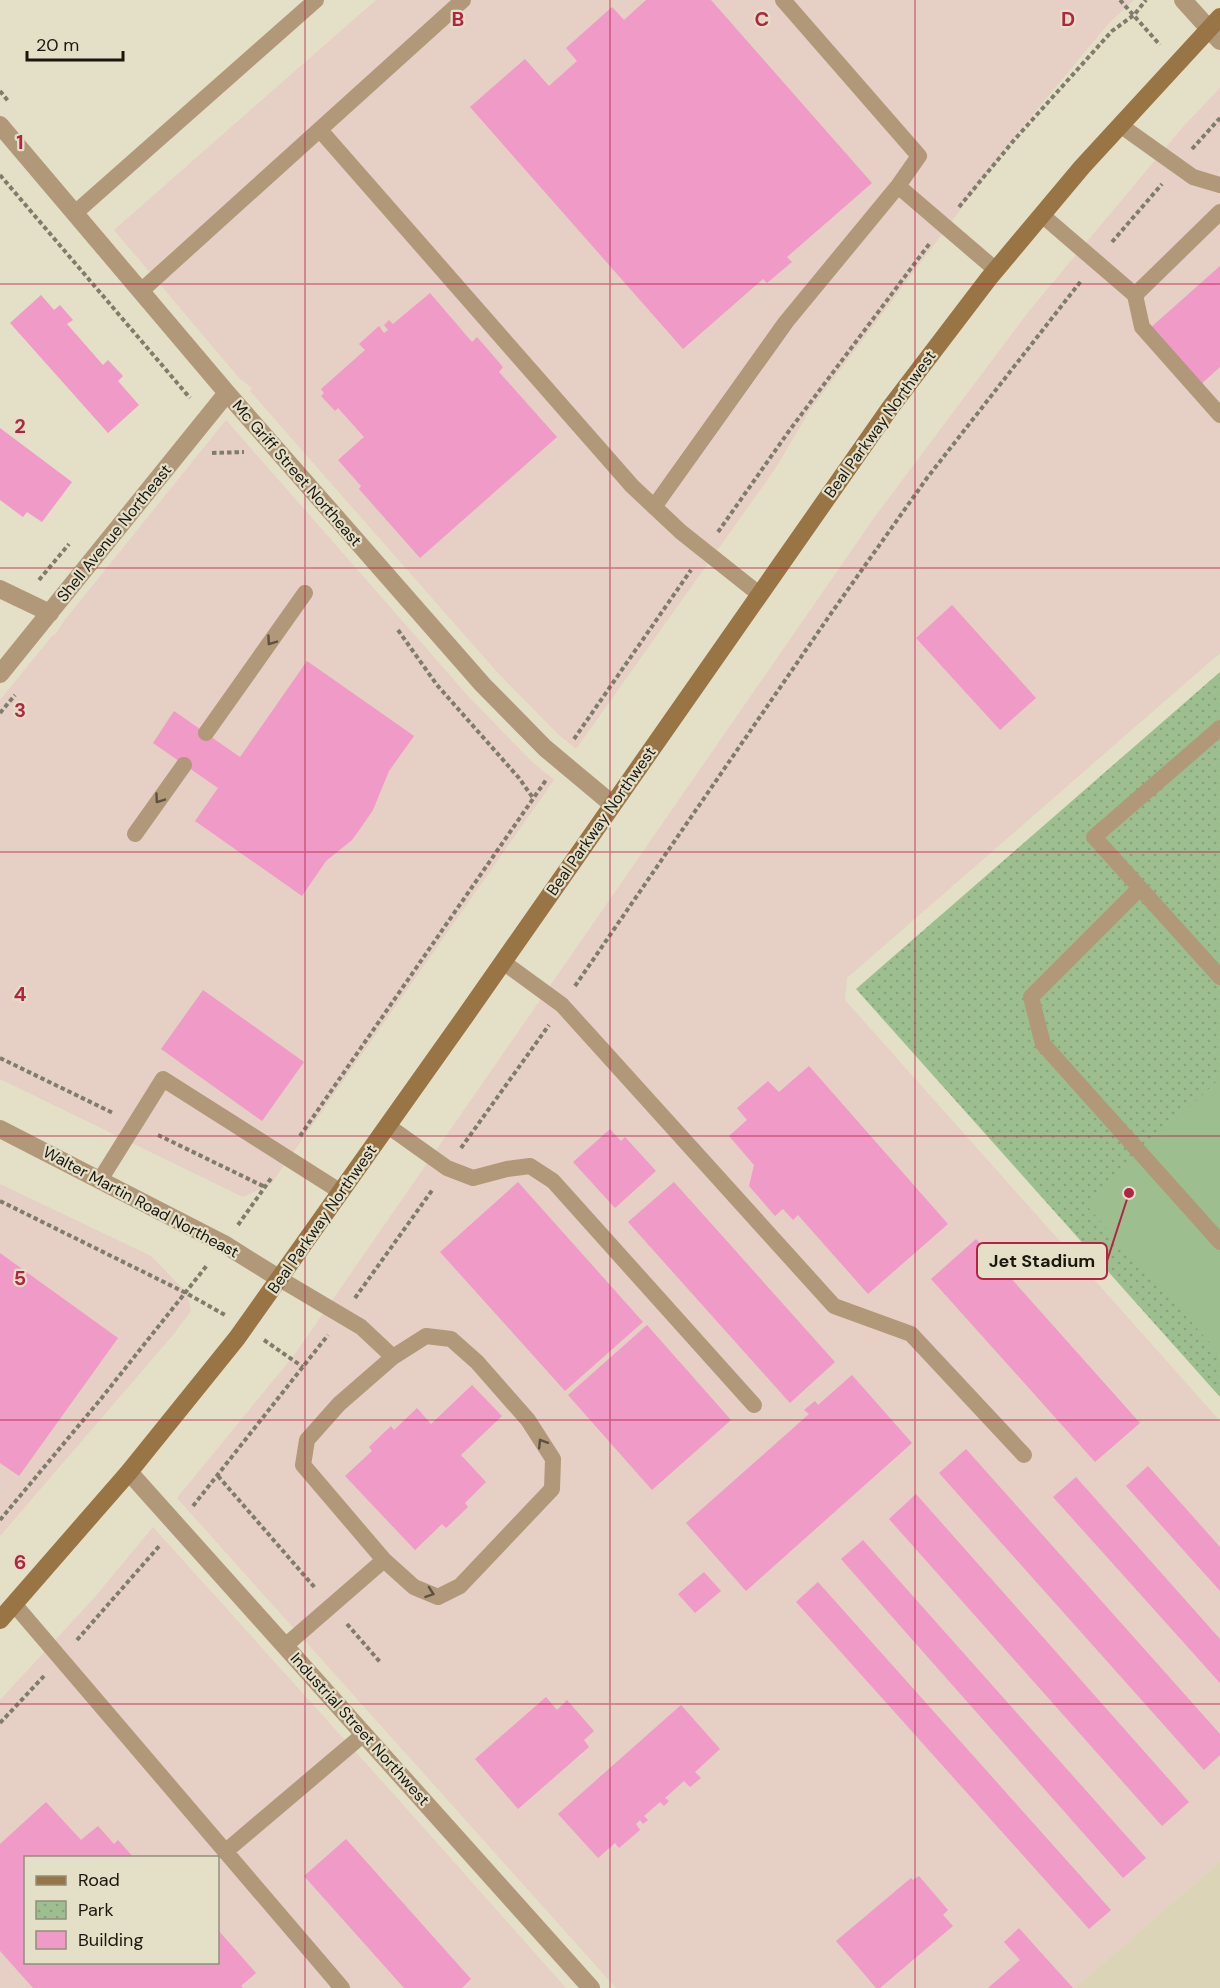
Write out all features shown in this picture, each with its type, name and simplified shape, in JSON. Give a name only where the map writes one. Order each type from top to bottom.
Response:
[{"type":"main road","name":"Beal Parkway Northwest","points":[[0,1620],[129,1472],[280,1279],[890,408],[996,270],[1042,215],[1176,64],[1216,29]]},
{"type":"street","points":[[1183,0],[1216,29]]},
{"type":"street","name":"Mc Griff Street Northeast","points":[[0,125],[227,393],[483,685],[545,748],[612,804]]},
{"type":"street","name":"Shell Avenue Northeast","points":[[0,674],[227,393]]},
{"type":"street","points":[[0,589],[50,613]]},
{"type":"street","name":"Walter Martin Road Northeast","points":[[0,1129],[224,1244],[280,1279]]},
{"type":"street","name":"Industrial Street Northwest","points":[[129,1472],[591,1988]]},
{"type":"lane","points":[[75,213],[316,0]]},
{"type":"lane","points":[[141,291],[463,0]]},
{"type":"lane","points":[[654,507],[786,322],[898,186],[919,156],[783,0]]},
{"type":"lane","points":[[1120,125],[1193,177],[1220,185]]},
{"type":"lane","points":[[320,130],[632,486],[681,532],[759,594]]},
{"type":"lane","points":[[898,186],[996,270]]},
{"type":"lane","points":[[1135,295],[1220,212]]},
{"type":"lane","points":[[1042,215],[1135,295],[1142,327],[1220,415]]},
{"type":"lane","points":[[206,733],[305,593]]},
{"type":"lane","points":[[1220,728],[1094,837],[1220,976]]},
{"type":"lane","points":[[135,834],[184,765]]},
{"type":"lane","points":[[1140,888],[1031,997],[1043,1044],[1220,1242]]},
{"type":"lane","points":[[503,962],[562,1005],[834,1306],[911,1334],[1024,1455]]},
{"type":"lane","points":[[100,1180],[163,1078],[341,1192]]},
{"type":"lane","points":[[388,1126],[447,1168],[473,1178],[507,1169],[530,1166],[553,1181],[754,1405]]},
{"type":"lane","points":[[280,1279],[361,1327],[393,1357]]},
{"type":"lane","points":[[426,1336],[451,1339],[477,1362],[528,1420],[552,1459],[552,1489],[460,1586],[438,1598],[414,1587],[384,1560],[303,1465],[307,1440],[339,1404],[393,1357],[426,1336]]},
{"type":"lane","points":[[285,1646],[384,1560]]},
{"type":"lane","points":[[14,1604],[342,1988]]},
{"type":"lane","points":[[226,1851],[364,1734]]},
{"type":"path","points":[[1120,0],[1176,64]]},
{"type":"path","points":[[0,1723],[61,1659],[177,1526],[343,1316],[562,1005],[825,622],[920,488],[1096,261],[1220,118]]},
{"type":"path","points":[[0,175],[189,397],[228,453]]},
{"type":"path","points":[[0,1202],[186,1293],[245,1326],[303,1367]]},
{"type":"path","points":[[218,1476],[380,1662]]},
{"type":"shaded area","points":[[376,0],[1134,0],[1108,24],[1021,129],[810,410],[775,469],[576,749],[558,734],[497,672],[250,391],[252,388],[240,379],[114,230]]},
{"type":"shaded area","points":[[1220,88],[1220,653],[847,978],[845,1000],[1220,1421],[1220,1862],[1075,1988],[616,1988],[177,1498],[295,1354],[874,518],[1029,311],[1182,128]]},
{"type":"shaded area","points":[[226,420],[469,697],[531,761],[554,780],[271,1184],[243,1197],[0,1079],[0,700],[55,635]]},
{"type":"shaded area","points":[[0,1184],[151,1256],[187,1293],[191,1311],[173,1335],[0,1536]]},
{"type":"shaded area","points":[[153,1527],[566,1988],[0,1988],[0,1700],[94,1598]]},
{"type":"shaded area","points":[[1220,1862],[1220,1988],[1075,1988]]},
{"type":"green space","points":[[1220,672],[1220,1397],[856,989]]},
{"type":"green space","points":[[1220,1078],[1220,1354],[1087,1206]]},
{"type":"building","points":[[646,0],[711,0],[872,183],[787,257],[792,262],[767,283],[763,279],[683,349],[470,107],[525,59],[549,86],[577,61],[566,48],[612,7],[624,20]]},
{"type":"building","points":[[1220,266],[1220,367],[1199,386],[1149,329]]},
{"type":"building","points":[[430,293],[472,342],[477,337],[503,367],[499,372],[557,437],[420,558],[359,489],[361,486],[338,460],[364,437],[338,408],[335,411],[321,396],[324,393],[321,389],[365,350],[359,344],[379,326],[384,333],[388,330],[384,325],[389,320],[393,324]]},
{"type":"building","points":[[41,295],[54,310],[60,305],[73,320],[67,324],[103,365],[108,360],[123,376],[118,381],[139,405],[108,433],[10,323]]},
{"type":"building","points":[[0,428],[72,482],[42,522],[27,512],[23,517],[0,500]]},
{"type":"building","points":[[952,605],[1036,698],[1000,730],[916,638]]},
{"type":"building","points":[[307,661],[414,736],[389,771],[373,810],[360,829],[352,840],[326,861],[302,896],[195,821],[218,788],[153,743],[174,711],[240,757]]},
{"type":"building","points":[[203,990],[304,1062],[262,1121],[161,1049]]},
{"type":"building","points":[[809,1066],[948,1224],[868,1294],[798,1215],[793,1220],[783,1209],[775,1216],[749,1186],[754,1165],[729,1136],[747,1120],[737,1108],[768,1081],[779,1092]]},
{"type":"building","points":[[610,1129],[621,1141],[625,1137],[656,1171],[615,1208],[573,1162]]},
{"type":"building","points":[[518,1182],[643,1322],[565,1391],[440,1252]]},
{"type":"building","points":[[674,1182],[835,1362],[790,1403],[628,1222]]},
{"type":"building","points":[[976,1239],[1140,1423],[1095,1462],[931,1279]]},
{"type":"building","points":[[0,1253],[118,1338],[19,1476],[0,1463]]},
{"type":"building","points":[[647,1325],[731,1420],[652,1490],[568,1395]]},
{"type":"building","points":[[852,1375],[912,1443],[746,1591],[686,1523],[809,1414],[804,1410],[815,1401],[818,1405]]},
{"type":"building","points":[[472,1385],[502,1416],[461,1455],[486,1482],[465,1503],[468,1507],[446,1528],[442,1524],[415,1550],[345,1476],[372,1451],[369,1447],[391,1426],[394,1430],[417,1408],[431,1424]]},
{"type":"building","points":[[966,1449],[1220,1734],[1220,1755],[1204,1770],[939,1473]]},
{"type":"building","points":[[1148,1466],[1220,1547],[1220,1591],[1126,1486]]},
{"type":"building","points":[[1076,1477],[1220,1639],[1220,1683],[1053,1497]]},
{"type":"building","points":[[916,1494],[1189,1802],[1162,1826],[889,1519]]},
{"type":"building","points":[[863,1540],[1146,1858],[1123,1878],[841,1559]]},
{"type":"building","points":[[704,1572],[721,1591],[695,1613],[678,1594]]},
{"type":"building","points":[[818,1582],[1111,1910],[1089,1929],[796,1602]]},
{"type":"building","points":[[546,1697],[557,1710],[567,1700],[594,1731],[584,1740],[589,1747],[518,1809],[475,1759]]},
{"type":"building","points":[[681,1705],[720,1749],[695,1772],[701,1778],[690,1787],[684,1781],[665,1798],[669,1801],[664,1806],[660,1802],[644,1816],[648,1820],[643,1824],[640,1820],[636,1824],[640,1830],[619,1848],[615,1843],[598,1858],[558,1814]]},
{"type":"building","points":[[46,1802],[81,1840],[98,1826],[114,1844],[118,1840],[132,1856],[24,1856],[24,1964],[219,1964],[219,1931],[256,1973],[241,1986],[243,1988],[33,1988],[0,1951],[0,1844]]},
{"type":"building","points":[[346,1839],[471,1979],[462,1988],[404,1988],[304,1876]]},
{"type":"building","points":[[919,1876],[948,1910],[943,1915],[953,1926],[880,1988],[876,1988],[836,1941],[911,1878],[913,1880]]},
{"type":"building","points":[[1019,1928],[1073,1988],[988,1988],[1020,1960],[1004,1942]]},
{"type":"place","name":"Jet Stadium","points":[[1129,1193]]}]
